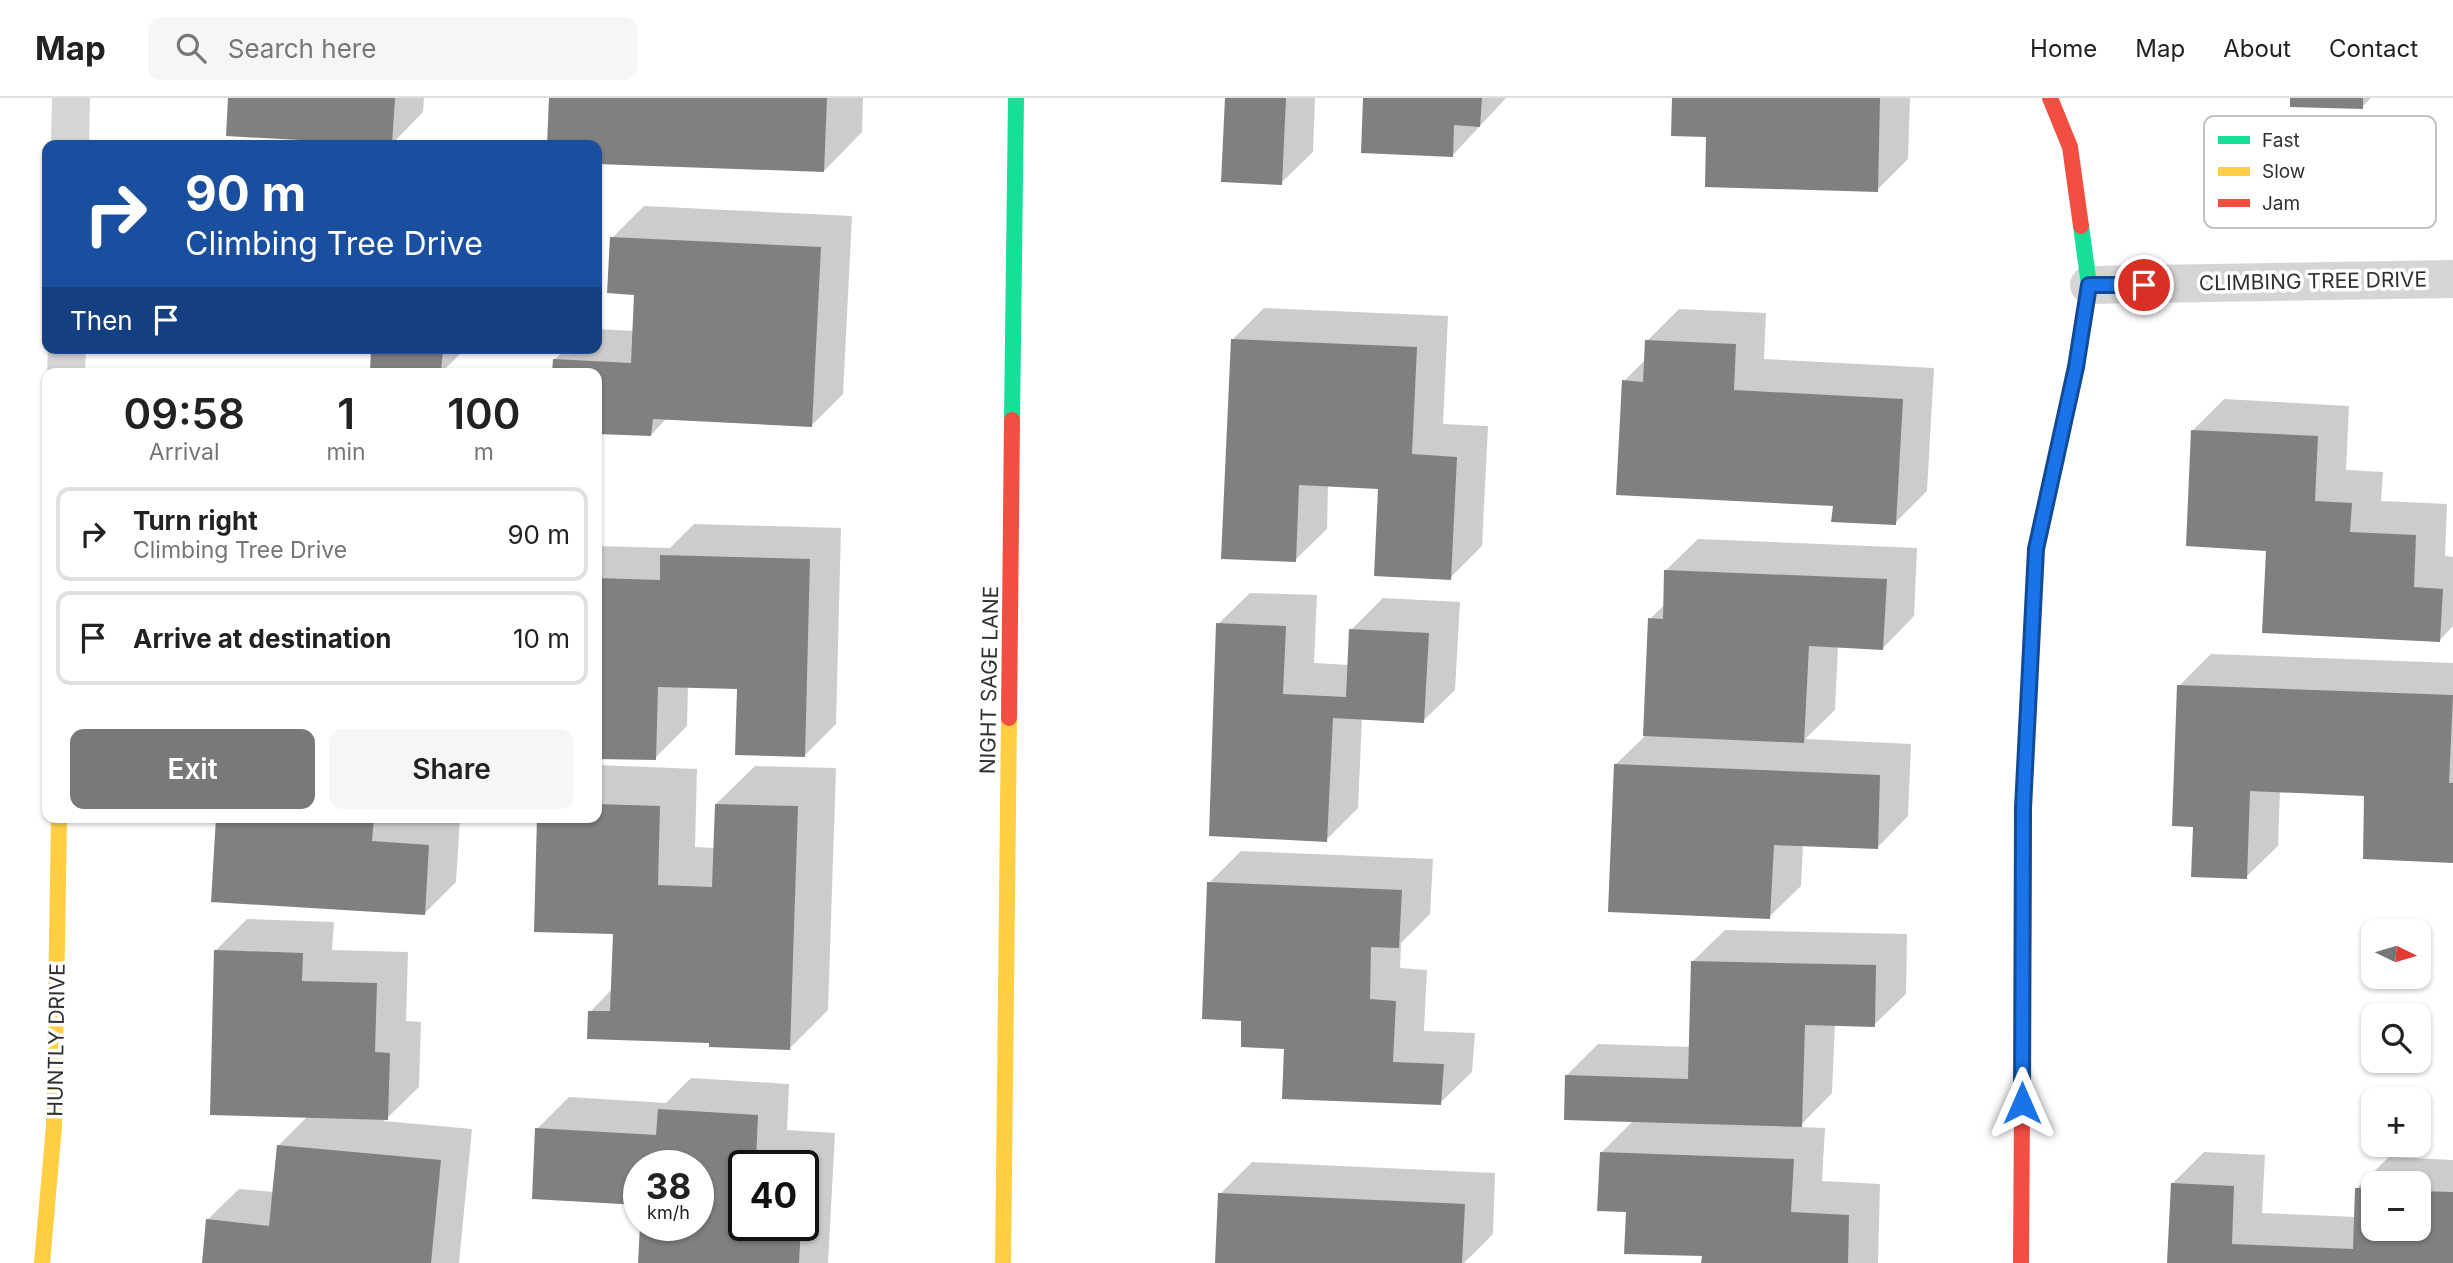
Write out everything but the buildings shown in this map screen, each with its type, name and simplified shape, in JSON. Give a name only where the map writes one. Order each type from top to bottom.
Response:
[{"type":"street","points":[[70,140],[71,98]]},
{"type":"street","name":"NIGHT SAGE LANE","points":[[1003,1263],[1016,98]]},
{"type":"street","points":[[2021,1263],[2023,808],[2036,549],[2076,367],[2089,285],[2070,147],[2050,98]]},
{"type":"street","name":"CLIMBING TREE DRIVE","points":[[2089,285],[2453,279]]},
{"type":"street","name":"HUNTLY DRIVE","points":[[42,1263],[54,1126],[59,823]]},
{"type":"traffic: fast","points":[[1012,420],[1016,98]]},
{"type":"traffic: fast","points":[[2024,795],[2036,549],[2076,367],[2089,285],[2081,226]]},
{"type":"traffic: slow","points":[[1003,1263],[1009,718]]},
{"type":"traffic: slow","points":[[42,1263],[54,1126],[59,823]]},
{"type":"traffic: jam","points":[[2050,98],[2070,147],[2081,226]]},
{"type":"traffic: jam","points":[[1009,718],[1012,420]]},
{"type":"traffic: jam","points":[[2021,1263],[2024,795]]},
{"type":"route","points":[[2022,1103],[2023,808],[2036,549],[2076,367],[2089,285],[2144,285]]}]
